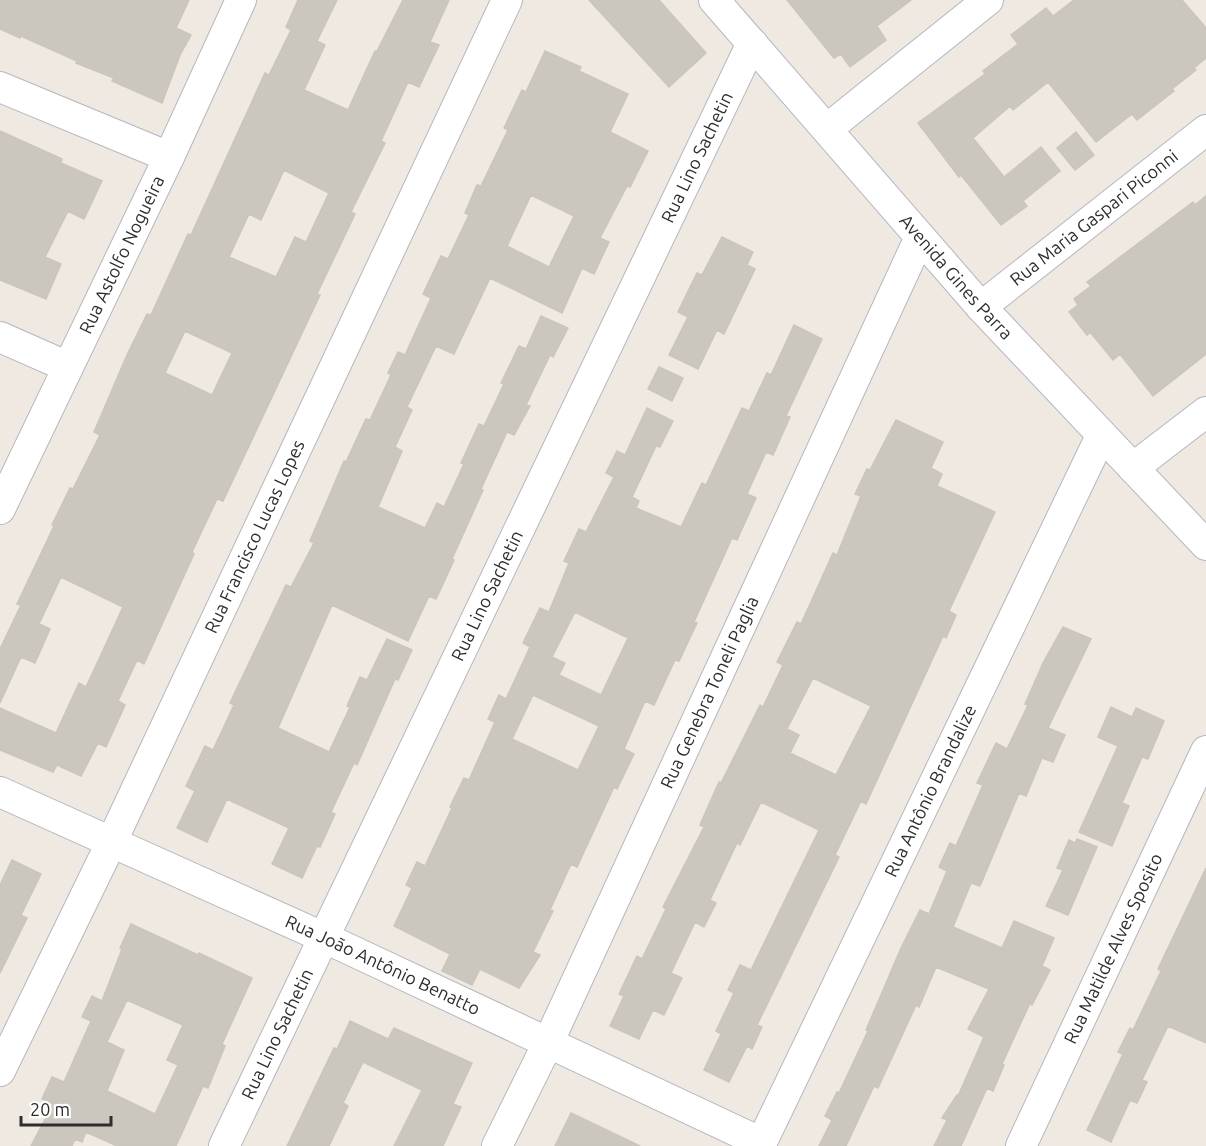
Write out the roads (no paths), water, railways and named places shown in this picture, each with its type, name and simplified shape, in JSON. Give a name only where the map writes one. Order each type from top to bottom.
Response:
[{"type":"street","name":"Rua Astolfo Nogueira","points":[[0,510],[169,157],[241,0]]},
{"type":"street","name":"Rua Francisco Lucas Lopes","points":[[0,1071],[112,842],[507,0]]},
{"type":"street","name":"Avenida Gines Parra","points":[[714,0],[981,307],[1206,545]]},
{"type":"street","points":[[827,129],[988,0]]},
{"type":"street","name":"Rua Lino Sachetin","points":[[224,1146],[752,43]]},
{"type":"street","points":[[0,87],[169,157]]},
{"type":"street","name":"Rua Maria Gaspari Piconni","points":[[981,307],[1206,130]]},
{"type":"street","name":"Rua Genebra Toneli Paglia","points":[[497,1146],[548,1042],[920,237]]},
{"type":"street","points":[[0,337],[68,368]]},
{"type":"street","points":[[1133,468],[1206,412]]},
{"type":"street","name":"Rua Antônio Brandalize","points":[[761,1144],[1101,436]]},
{"type":"street","name":"Rua Matilde Alves Sposito","points":[[1021,1146],[1206,751]]},
{"type":"street","name":"Rua João Antônio Benatto","points":[[0,792],[325,938],[761,1144]]}]
